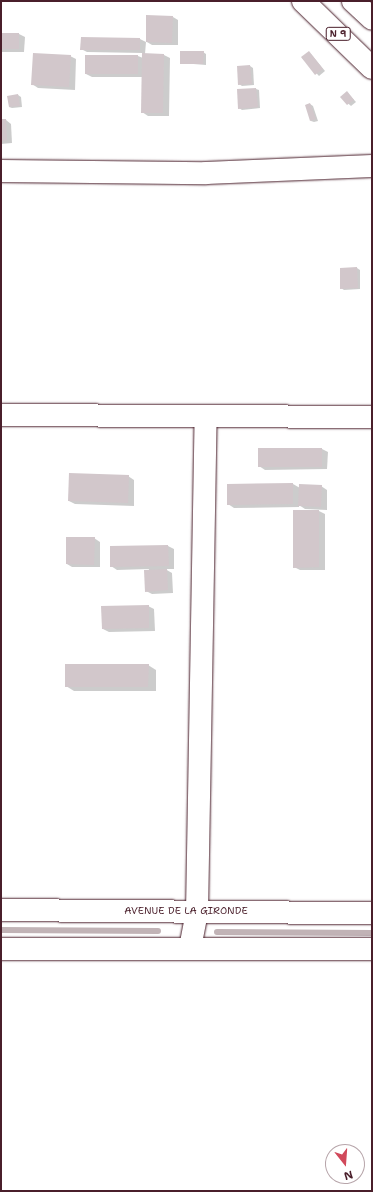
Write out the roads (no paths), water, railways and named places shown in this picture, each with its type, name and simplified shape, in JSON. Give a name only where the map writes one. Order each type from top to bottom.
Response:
[{"type":"street","name":"N 9","points":[[303,1],[372,68]]},
{"type":"street","points":[[353,1],[372,20]]},
{"type":"street","points":[[1,170],[206,173],[372,166]]},
{"type":"street","points":[[1,415],[372,417]]},
{"type":"street","points":[[190,948],[197,912],[206,416]]},
{"type":"street","name":"AVENUE DE LA GIRONDE","points":[[1,910],[372,912]]},
{"type":"street","points":[[1,949],[372,949]]},
{"type":"waterway","points":[[1,930],[158,931]]},
{"type":"waterway","points":[[217,932],[372,933]]}]
